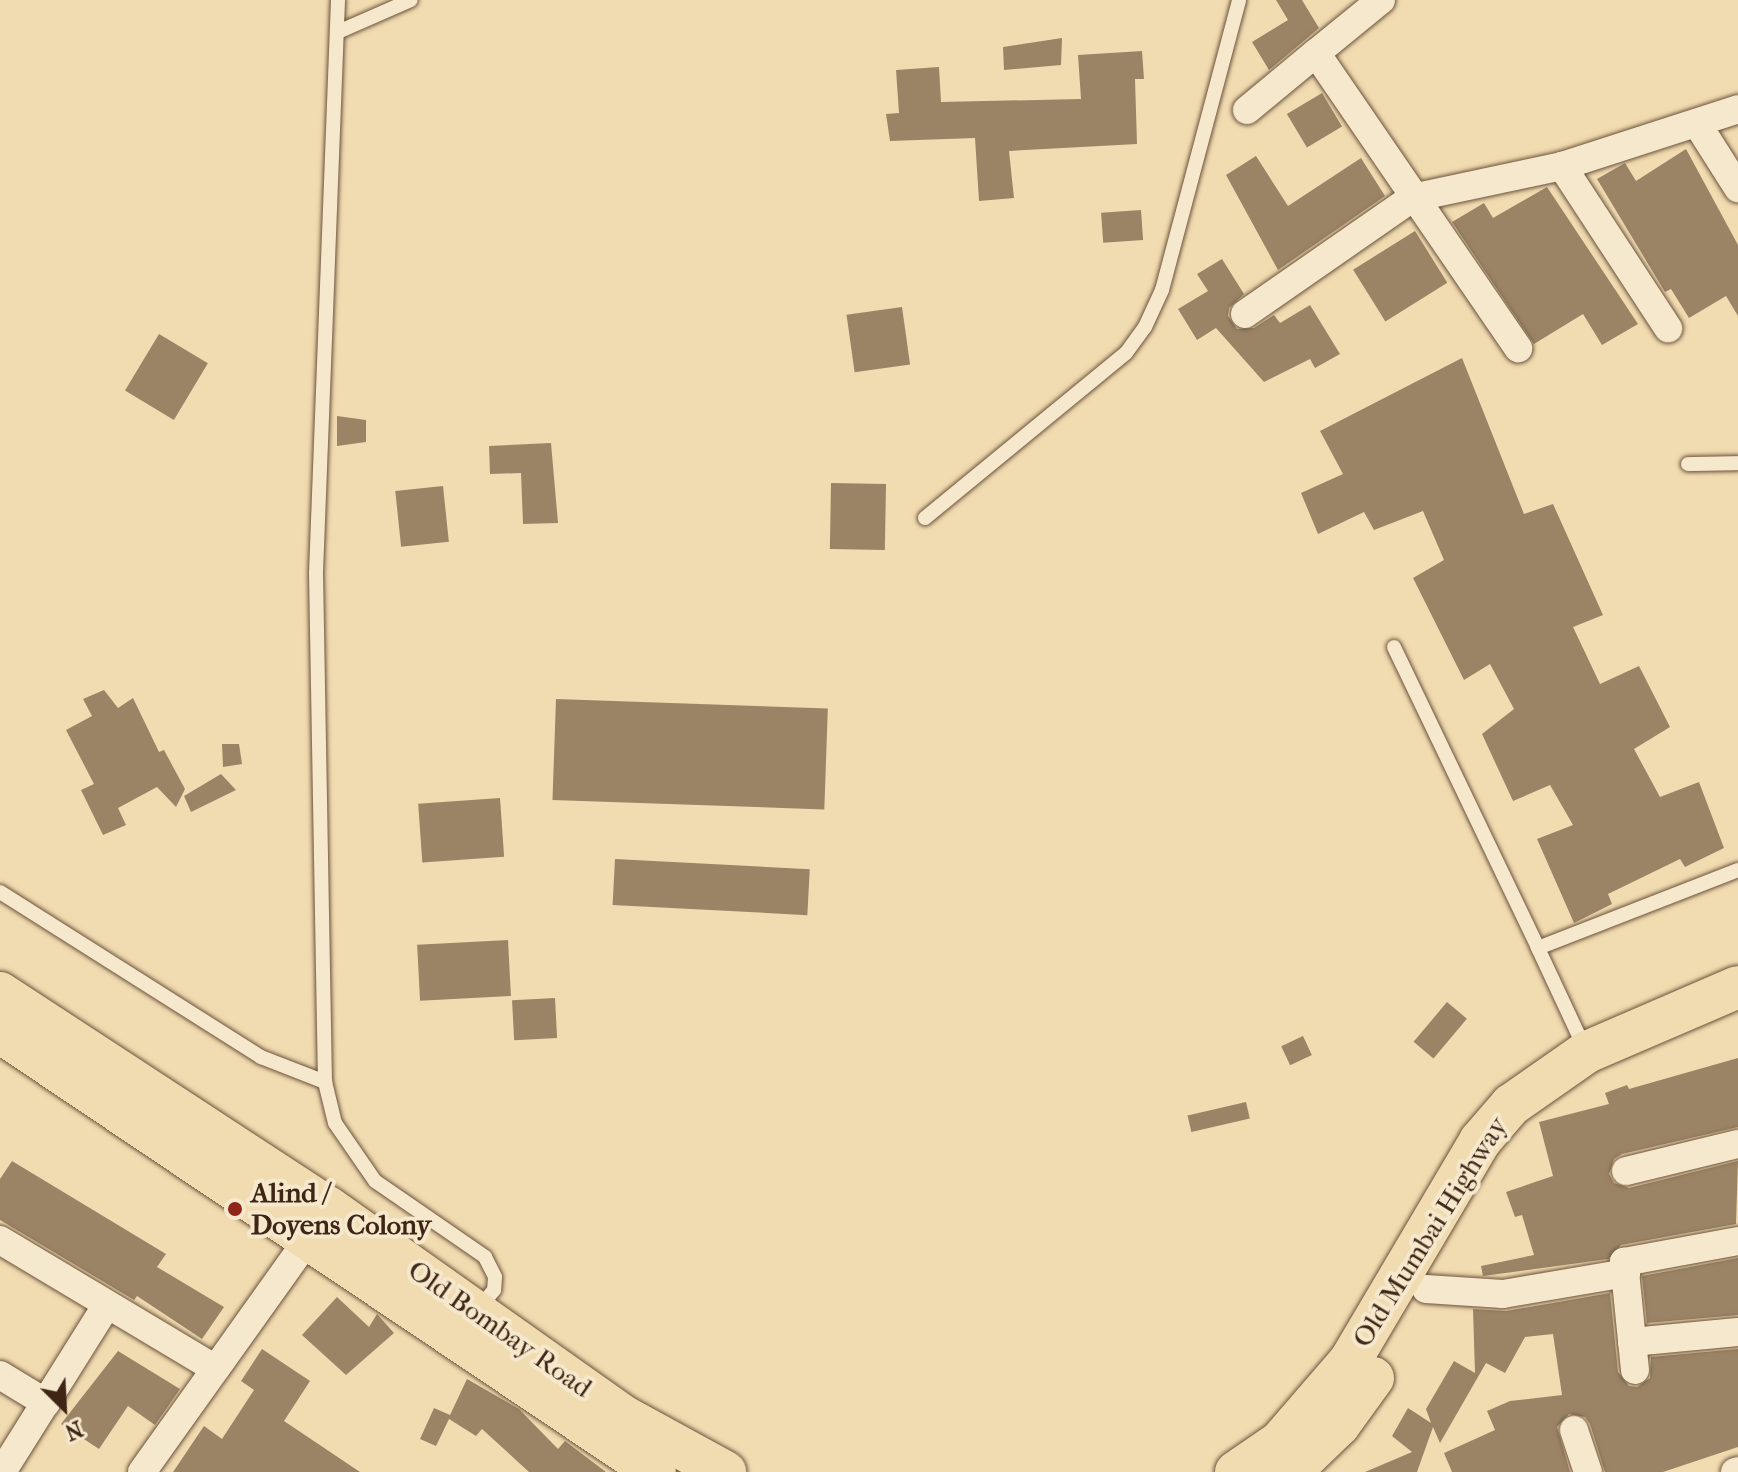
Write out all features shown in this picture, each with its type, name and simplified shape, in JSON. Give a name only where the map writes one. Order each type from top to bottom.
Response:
[{"type":"main road","name":"Old Mumbai Highway","points":[[1236,1472],[1280,1442],[1350,1361],[1490,1129],[1549,1073],[1587,1052],[1738,987]]},
{"type":"main road","name":"Old Bombay Road","points":[[0,993],[319,1223],[655,1472]]},
{"type":"main road","name":"Old Mumbai Highway","points":[[1290,1472],[1354,1404],[1426,1289],[1501,1158],[1561,1093],[1646,1049],[1738,1014]]},
{"type":"main road","name":"Old Bombay Road","points":[[0,1032],[319,1223],[476,1311],[621,1415],[725,1472]]},
{"type":"street","points":[[1247,110],[1381,0]]},
{"type":"street","points":[[1316,53],[1412,198],[1518,348]]},
{"type":"street","points":[[1245,314],[1412,198],[1562,166],[1698,125],[1738,109]]},
{"type":"street","points":[[1698,125],[1738,188]]},
{"type":"street","points":[[1562,166],[1668,328]]},
{"type":"street","points":[[1626,1171],[1738,1144]]},
{"type":"street","points":[[145,1471],[212,1367],[319,1223]]},
{"type":"street","points":[[0,1240],[212,1367]]},
{"type":"street","points":[[1635,1370],[1624,1262],[1738,1241]]},
{"type":"street","points":[[1426,1289],[1503,1294],[1626,1273]]},
{"type":"street","points":[[2,1472],[106,1306]]},
{"type":"street","points":[[1632,1342],[1738,1332]]},
{"type":"street","points":[[0,1375],[46,1403]]},
{"type":"street","points":[[1574,1430],[1588,1472]]},
{"type":"lane","points":[[338,0],[340,31],[316,573],[325,1082],[335,1123],[366,1171],[485,1257],[495,1277],[494,1290],[476,1311]]},
{"type":"lane","points":[[340,31],[411,0]]},
{"type":"lane","points":[[925,518],[1126,353],[1145,327],[1162,290],[1239,0]]},
{"type":"lane","points":[[1688,464],[1738,463]]},
{"type":"lane","points":[[1394,647],[1587,1052]]},
{"type":"lane","points":[[1538,948],[1738,870]]},
{"type":"lane","points":[[0,892],[261,1057],[325,1082]]},
{"type":"building","points":[[1276,0],[1302,0],[1319,28],[1269,70],[1252,42],[1288,20]]},
{"type":"building","points":[[1062,38],[1061,65],[1004,70],[1003,47]]},
{"type":"building","points":[[1142,51],[1144,79],[1135,79],[1137,144],[1009,151],[1014,198],[979,201],[975,138],[890,141],[886,114],[899,113],[896,70],[939,67],[941,102],[1081,99],[1078,55]]},
{"type":"building","points":[[1322,93],[1342,126],[1307,148],[1287,114]]},
{"type":"building","points":[[1686,149],[1738,245],[1738,316],[1726,296],[1689,318],[1671,289],[1665,292],[1597,179],[1625,163],[1636,181]]},
{"type":"building","points":[[1256,156],[1288,206],[1361,158],[1385,196],[1278,270],[1226,175]]},
{"type":"building","points":[[1547,187],[1638,324],[1602,345],[1583,314],[1534,344],[1452,222],[1484,203],[1493,218]]},
{"type":"building","points":[[1141,210],[1143,240],[1103,243],[1101,213]]},
{"type":"building","points":[[1415,231],[1447,283],[1385,321],[1353,270]]},
{"type":"building","points":[[1222,259],[1244,294],[1229,308],[1228,316],[1237,329],[1254,328],[1274,315],[1280,323],[1310,305],[1340,354],[1315,368],[1310,359],[1264,382],[1216,328],[1197,340],[1178,309],[1208,291],[1197,274]]},
{"type":"building","points":[[902,307],[910,364],[855,372],[847,315]]},
{"type":"building","points":[[159,334],[208,363],[174,420],[125,391]]},
{"type":"building","points":[[1462,358],[1524,514],[1553,504],[1603,615],[1573,627],[1600,684],[1639,666],[1670,727],[1634,749],[1660,797],[1699,782],[1724,848],[1685,867],[1680,859],[1608,894],[1612,904],[1574,923],[1537,839],[1573,825],[1550,785],[1513,801],[1482,734],[1514,709],[1490,664],[1464,680],[1413,578],[1444,560],[1423,511],[1374,530],[1364,512],[1318,534],[1301,493],[1343,474],[1320,431]]},
{"type":"building","points":[[337,416],[366,420],[366,442],[337,446]]},
{"type":"building","points":[[551,443],[558,523],[523,524],[521,473],[490,474],[489,446]]},
{"type":"building","points":[[831,483],[886,484],[885,550],[830,549]]},
{"type":"building","points":[[443,486],[449,542],[401,547],[395,491]]},
{"type":"building","points":[[104,690],[118,708],[133,698],[159,752],[164,750],[185,789],[176,807],[157,787],[118,808],[126,825],[103,835],[81,790],[94,784],[66,730],[92,716],[83,699]]},
{"type":"building","points":[[556,699],[828,708],[824,809],[552,800]]},
{"type":"building","points":[[222,744],[239,744],[242,764],[223,767]]},
{"type":"building","points":[[221,774],[236,790],[191,812],[184,796]]},
{"type":"building","points":[[500,798],[504,857],[422,863],[418,804]]},
{"type":"building","points":[[615,859],[810,869],[807,915],[613,905]]},
{"type":"building","points":[[508,940],[511,996],[420,1001],[417,945]]},
{"type":"building","points":[[555,998],[557,1038],[514,1040],[512,1000]]},
{"type":"building","points":[[1447,1002],[1467,1019],[1433,1059],[1414,1042]]},
{"type":"building","points":[[1303,1036],[1312,1055],[1290,1065],[1281,1046]]},
{"type":"building","points":[[1738,1058],[1738,1127],[1622,1154],[1614,1159],[1609,1174],[1614,1183],[1629,1188],[1738,1161],[1736,1224],[1621,1245],[1608,1259],[1483,1276],[1481,1266],[1534,1255],[1522,1215],[1515,1217],[1506,1192],[1553,1176],[1539,1122],[1609,1104],[1605,1093],[1627,1085],[1629,1089]]},
{"type":"building","points":[[1246,1102],[1250,1119],[1191,1132],[1188,1115]]},
{"type":"building","points":[[12,1161],[166,1254],[157,1267],[224,1307],[202,1339],[137,1296],[134,1300],[0,1220],[0,1179]]},
{"type":"building","points":[[1738,1258],[1738,1315],[1647,1323],[1642,1276]]},
{"type":"building","points":[[1610,1293],[1618,1372],[1629,1386],[1637,1387],[1650,1378],[1651,1357],[1738,1349],[1738,1447],[1663,1472],[1605,1472],[1590,1424],[1585,1417],[1569,1414],[1557,1427],[1570,1472],[1452,1472],[1444,1453],[1495,1430],[1487,1411],[1510,1401],[1562,1395],[1553,1334],[1525,1337],[1505,1373],[1486,1363],[1440,1443],[1433,1427],[1417,1472],[1365,1472],[1412,1452],[1392,1436],[1408,1408],[1431,1423],[1426,1409],[1454,1361],[1475,1373],[1473,1309],[1506,1311]]},
{"type":"building","points":[[337,1297],[369,1327],[377,1314],[394,1333],[346,1375],[302,1335]]},
{"type":"building","points":[[262,1349],[310,1381],[284,1421],[360,1472],[173,1472],[204,1426],[222,1439],[254,1390],[241,1381]]},
{"type":"building","points":[[118,1351],[180,1389],[155,1425],[128,1406],[99,1449],[61,1424]]},
{"type":"building","points":[[467,1379],[519,1409],[558,1449],[565,1441],[606,1472],[529,1472],[482,1429],[476,1436],[449,1419],[436,1446],[420,1439],[434,1408],[450,1415]]},
{"type":"place","name":"Alind / Doyens Colony","points":[[235,1209]]}]
